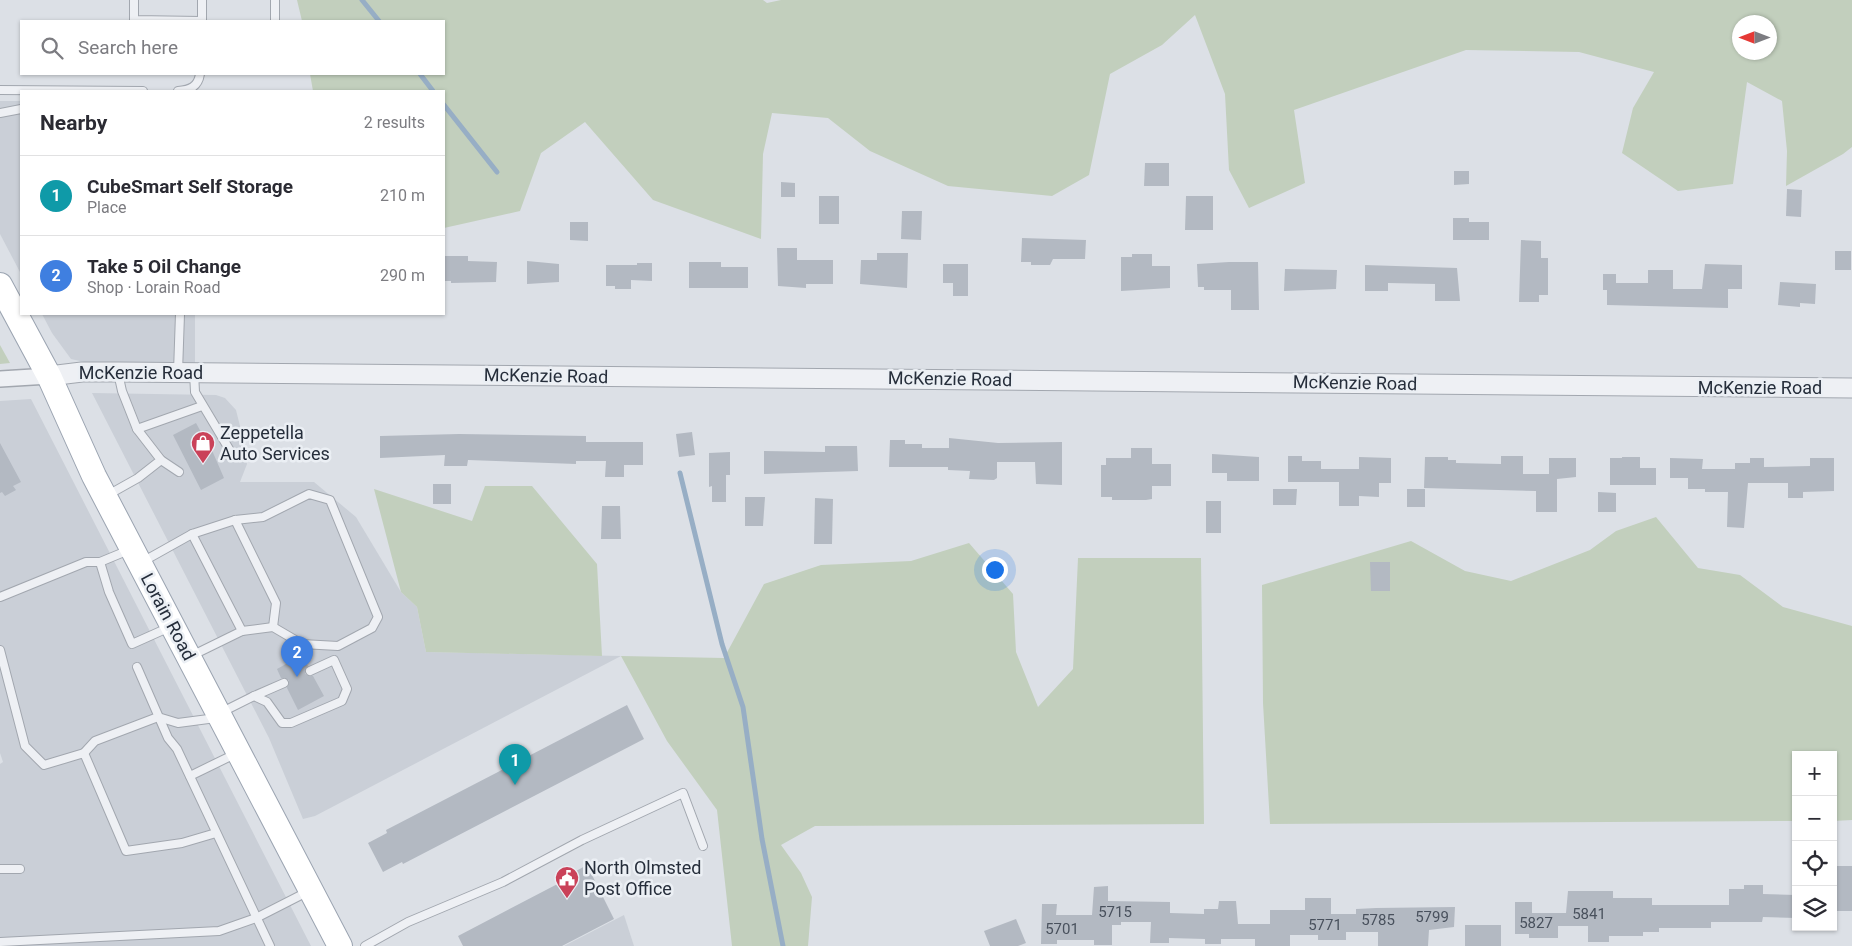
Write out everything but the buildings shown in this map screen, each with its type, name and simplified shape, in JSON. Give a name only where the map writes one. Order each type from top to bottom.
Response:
[{"type":"main road","name":"Lorain Road","points":[[0,285],[49,376],[105,497],[340,946]]},
{"type":"street","name":"McKenzie Road","points":[[49,376],[82,372],[186,372],[1852,388]]},
{"type":"street","points":[[0,379],[49,376]]},
{"type":"lane","points":[[134,0],[134,20]]},
{"type":"lane","points":[[202,0],[202,20]]},
{"type":"lane","points":[[275,0],[275,20]]},
{"type":"lane","points":[[183,90],[193,88],[199,81],[200,75]]},
{"type":"lane","points":[[0,90],[20,90]]},
{"type":"lane","points":[[0,113],[20,109]]},
{"type":"lane","points":[[180,315],[186,372],[202,406],[232,454]]},
{"type":"lane","points":[[118,372],[122,391],[137,429],[161,460],[179,472]]},
{"type":"lane","points":[[137,429],[202,406]]},
{"type":"lane","points":[[105,497],[138,478],[161,460]]},
{"type":"lane","points":[[0,597],[86,562],[100,562],[136,555],[234,520],[263,517],[309,494],[330,500],[378,617],[372,628],[338,646],[302,644],[273,627],[242,631],[189,657]]},
{"type":"lane","points":[[234,520],[276,604],[273,627]]},
{"type":"lane","points":[[192,534],[242,631]]},
{"type":"lane","points":[[100,562],[109,592],[132,644],[172,626]]},
{"type":"lane","points":[[0,650],[25,746],[44,765],[84,753],[95,741],[158,717],[178,723],[219,715],[254,696],[284,683]]},
{"type":"lane","points":[[254,696],[267,702],[282,723],[291,723],[342,701],[347,689],[334,660],[310,671]]},
{"type":"lane","points":[[136,666],[168,738],[177,749],[270,946]]},
{"type":"lane","points":[[190,776],[239,752]]},
{"type":"lane","points":[[84,753],[126,851],[182,843],[216,833]]},
{"type":"lane","points":[[365,946],[408,922],[503,882],[582,840],[683,793],[704,846]]},
{"type":"lane","points":[[0,869],[20,868]]},
{"type":"lane","points":[[0,942],[219,931],[256,918],[311,890]]},
{"type":"shaded area","points":[[0,101],[20,101],[20,272],[0,234]]},
{"type":"shaded area","points":[[43,315],[195,315],[195,366],[98,365],[71,359],[52,333]]},
{"type":"shaded area","points":[[92,393],[216,395],[225,398],[236,410],[243,438],[247,464],[240,482],[314,482],[356,517],[401,592],[417,607],[426,652],[621,656],[315,816],[303,819],[269,738]]},
{"type":"shaded area","points":[[31,399],[311,946],[0,946],[0,764],[3,762],[0,753],[0,401]]},
{"type":"shaded area","points":[[624,915],[634,946],[564,946]]},
{"type":"green space","points":[[297,0],[763,0],[767,3],[781,0],[1852,0],[1852,147],[1786,186],[1787,151],[1782,101],[1747,82],[1733,184],[1678,191],[1622,153],[1633,108],[1654,72],[1579,52],[1466,50],[1294,110],[1305,183],[1249,208],[1229,170],[1225,94],[1195,15],[1162,45],[1110,74],[1089,175],[1052,196],[948,186],[870,151],[828,118],[772,113],[763,154],[761,239],[653,200],[585,122],[541,153],[520,211],[445,228],[445,90],[313,90],[310,75],[445,75],[445,20],[302,20]]},
{"type":"green space","points":[[0,345],[10,363],[0,364]]},
{"type":"green space","points":[[485,486],[532,486],[597,564],[602,656],[426,652],[417,607],[401,592],[374,489],[472,521]]},
{"type":"green space","points":[[1656,517],[1698,568],[1740,575],[1783,607],[1852,626],[1852,820],[1837,821],[1837,751],[1792,751],[1792,821],[1270,824],[1263,703],[1262,585],[1411,541],[1465,571],[1511,581],[1590,550],[1616,531]]},
{"type":"green space","points":[[969,543],[1013,594],[1016,652],[1038,707],[1073,669],[1078,558],[1201,558],[1204,824],[815,826],[781,845],[801,873],[812,897],[808,946],[732,946],[717,810],[667,741],[621,656],[724,658],[764,584],[821,565],[911,561]]},
{"type":"waterway","points":[[362,0],[378,20]]},
{"type":"waterway","points":[[421,75],[432,90]]},
{"type":"waterway","points":[[445,106],[497,172]]},
{"type":"waterway","points":[[680,473],[722,644],[743,707],[762,839],[783,946]]},
{"type":"place","name":"Zeppetella Auto Services","points":[[203,464]]},
{"type":"place","name":"Take 5 Oil Change","points":[[297,677]]},
{"type":"place","name":"CubeSmart Self Storage","points":[[515,785]]},
{"type":"place","name":"North Olmsted Post Office","points":[[567,899]]}]
